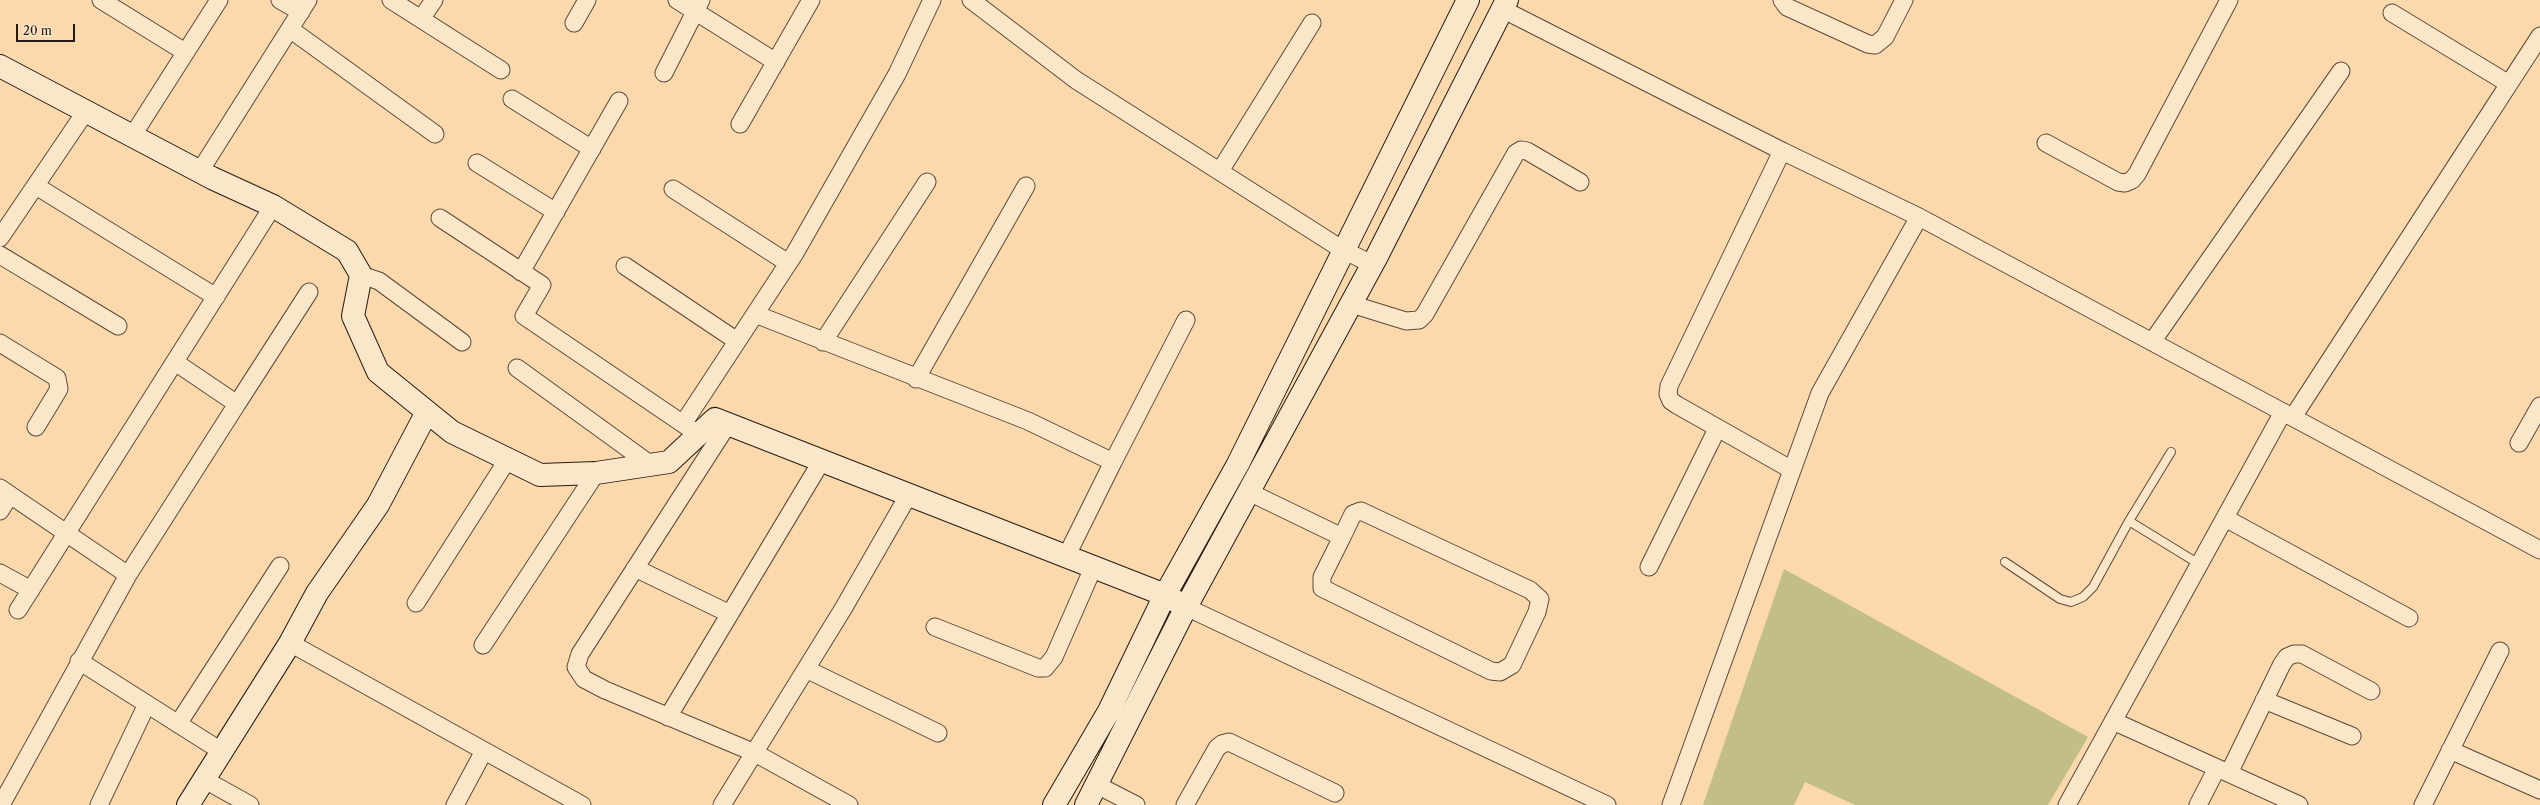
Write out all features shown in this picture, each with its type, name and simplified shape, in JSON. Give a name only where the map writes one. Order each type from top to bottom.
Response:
[{"type":"street","points":[[101,0],[185,52]]},
{"type":"street","points":[[133,135],[219,0]]},
{"type":"street","points":[[200,171],[304,6],[280,0]]},
{"type":"street","points":[[391,0],[501,70]]},
{"type":"street","points":[[421,19],[434,0]]},
{"type":"street","points":[[574,22],[587,0]]},
{"type":"street","points":[[677,0],[698,6],[776,62]]},
{"type":"street","points":[[740,124],[811,0]]},
{"type":"street","points":[[1,68],[200,171],[273,206],[347,251],[361,275],[353,316],[378,372],[452,432],[540,475],[596,473],[669,462],[691,429],[737,341],[788,263],[897,74],[932,0]]},
{"type":"street","points":[[972,0],[1076,80],[1343,250],[1372,264]]},
{"type":"street","points":[[1054,805],[1109,711],[1165,595],[1238,464],[1468,0]]},
{"type":"street","points":[[1782,0],[1787,7],[1868,44],[1875,45],[1885,37],[1904,0]]},
{"type":"street","points":[[2046,143],[2118,182],[2125,183],[2132,180],[2137,174],[2229,0]]},
{"type":"street","points":[[1086,805],[1186,607],[1351,304],[1504,5],[1782,151],[1918,217],[2540,550]]},
{"type":"street","points":[[664,73],[698,6]]},
{"type":"street","points":[[2392,13],[2508,84]]},
{"type":"street","points":[[1220,171],[1312,23]]},
{"type":"street","points":[[290,28],[435,134]]},
{"type":"street","points":[[2067,805],[2224,518],[2288,415],[2540,36]]},
{"type":"street","points":[[2152,342],[2341,71]]},
{"type":"street","points":[[512,99],[592,149]]},
{"type":"street","points":[[522,272],[619,101]]},
{"type":"street","points":[[0,237],[86,111]]},
{"type":"street","points":[[1351,304],[1406,321],[1419,320],[1425,314],[1516,153],[1521,150],[1527,151],[1580,182]]},
{"type":"street","points":[[1782,151],[1669,386],[1668,394],[1671,401],[1717,429],[1792,470]]},
{"type":"street","points":[[477,163],[556,212]]},
{"type":"street","points":[[823,342],[927,182]]},
{"type":"street","points":[[36,186],[216,297]]},
{"type":"street","points":[[916,379],[1026,186]]},
{"type":"street","points":[[673,189],[788,263]]},
{"type":"street","points":[[18,610],[273,206]]},
{"type":"street","points":[[1671,805],[1820,393],[1918,217]]},
{"type":"street","points":[[440,218],[542,285],[524,316],[691,429]]},
{"type":"street","points":[[0,255],[118,326]]},
{"type":"street","points":[[625,266],[737,341]]},
{"type":"street","points":[[361,275],[379,281],[462,342]]},
{"type":"street","points":[[1,805],[79,661],[128,575],[309,292]]},
{"type":"street","points":[[755,314],[916,379],[1028,421],[1113,462]]},
{"type":"street","points":[[1066,557],[1186,320]]},
{"type":"street","points":[[0,343],[57,378],[59,389],[36,427]]},
{"type":"street","points":[[175,362],[238,404]]},
{"type":"street","points":[[517,368],[650,465]]},
{"type":"street","points":[[2519,443],[2540,406]]},
{"type":"street","points":[[188,805],[206,780],[221,751],[290,644],[317,593],[378,505],[427,412]]},
{"type":"street","points":[[691,429],[716,419],[821,462],[1165,595],[1186,607],[1607,805]]},
{"type":"street","points":[[728,424],[580,654],[576,668],[584,679],[668,717],[754,753],[849,805]]},
{"type":"street","points":[[1649,567],[1717,429]]},
{"type":"street","points":[[416,603],[508,459]]},
{"type":"street","points":[[668,717],[821,462]]},
{"type":"street","points":[[483,645],[596,473]]},
{"type":"street","points":[[0,511],[5,491],[128,575]]},
{"type":"street","points":[[1249,492],[1342,537]]},
{"type":"street","points":[[722,805],[806,669],[908,496]]},
{"type":"street","points":[[1362,511],[1530,590],[1540,599],[1537,612],[1512,665],[1506,670],[1500,672],[1491,671],[1322,588],[1322,577],[1342,537],[1353,514],[1362,511]]},
{"type":"street","points":[[2224,518],[2408,618]]},
{"type":"street","points":[[178,724],[280,566]]},
{"type":"street","points":[[635,568],[730,614]]},
{"type":"street","points":[[935,627],[1038,668],[1045,668],[1054,657],[1093,568]]},
{"type":"street","points":[[0,573],[31,590]]},
{"type":"street","points":[[290,644],[582,805]]},
{"type":"street","points":[[2422,805],[2500,650]]},
{"type":"street","points":[[2198,805],[2223,770],[2264,700],[2282,664],[2294,654],[2302,654],[2371,690]]},
{"type":"street","points":[[79,661],[221,751]]},
{"type":"street","points":[[806,669],[938,733]]},
{"type":"street","points":[[2264,700],[2352,736]]},
{"type":"street","points":[[99,805],[147,704]]},
{"type":"street","points":[[2113,720],[2299,805]]},
{"type":"street","points":[[1185,805],[1217,748],[1222,744],[1229,742],[1335,793]]},
{"type":"street","points":[[2450,750],[2540,790]]},
{"type":"street","points":[[455,805],[484,751]]},
{"type":"street","points":[[206,780],[250,805]]},
{"type":"street","points":[[1097,785],[1136,805]]},
{"type":"lane","points":[[2005,562],[2060,599],[2071,602],[2083,597],[2093,587],[2129,521],[2171,452]]},
{"type":"lane","points":[[2129,521],[2199,564]]},
{"type":"shaded area","points":[[1784,569],[2088,737],[2048,805],[1855,805],[1805,782],[1794,805],[1703,805]]}]
